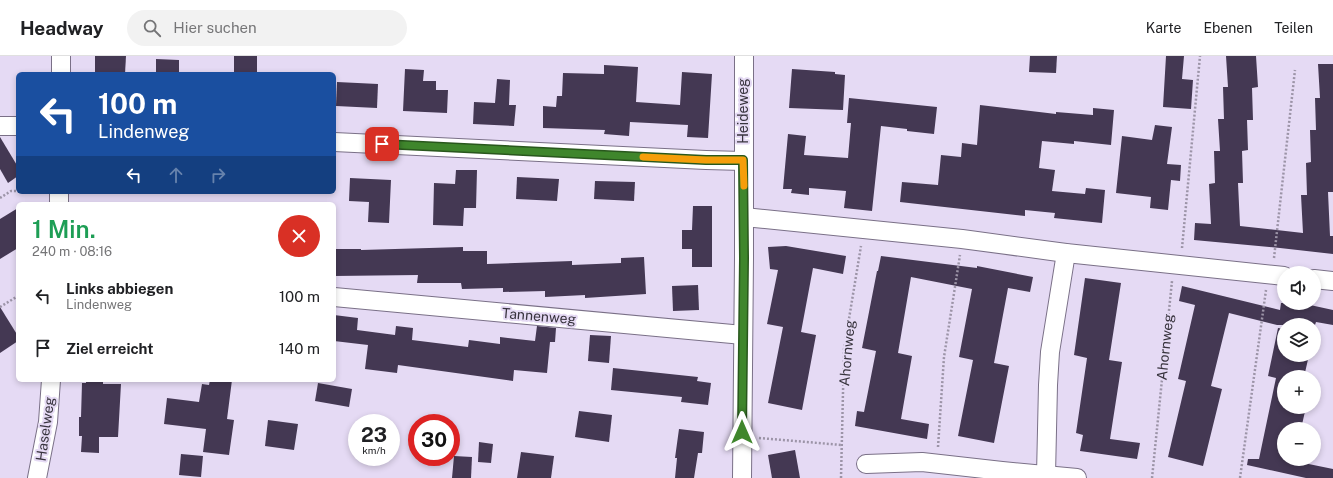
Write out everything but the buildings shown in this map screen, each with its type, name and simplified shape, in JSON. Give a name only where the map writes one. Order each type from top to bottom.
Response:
[{"type":"street","points":[[61,56],[61,72]]},
{"type":"street","name":"Heideweg","points":[[742,478],[744,56]]},
{"type":"street","points":[[0,126],[16,126]]},
{"type":"street","points":[[336,142],[706,160],[743,160]]},
{"type":"street","points":[[744,217],[962,239],[1066,253],[1277,275]]},
{"type":"street","points":[[1046,475],[1050,352],[1066,253]]},
{"type":"street","points":[[1321,280],[1333,281]]},
{"type":"street","name":"Tannenweg","points":[[336,297],[743,335]]},
{"type":"street","name":"Haselweg","points":[[37,478],[48,422],[51,382]]},
{"type":"street","points":[[866,464],[922,462],[1077,478]]},
{"type":"path","name":"Ahornweg","points":[[1152,478],[1200,56]]},
{"type":"path","points":[[1274,259],[1295,70]]},
{"type":"path","points":[[0,198],[11,191],[16,191]]},
{"type":"path","name":"Ahornweg","points":[[841,478],[844,349],[864,230]]},
{"type":"path","points":[[937,463],[944,357],[962,239]]},
{"type":"path","points":[[1240,478],[1267,283]]},
{"type":"path","points":[[0,307],[16,297]]},
{"type":"path","points":[[753,437],[842,445]]},
{"type":"slow traffic","points":[[643,157],[743,160],[744,186]]},
{"type":"route","points":[[382,144],[706,160],[743,160],[744,258],[742,432]]}]
